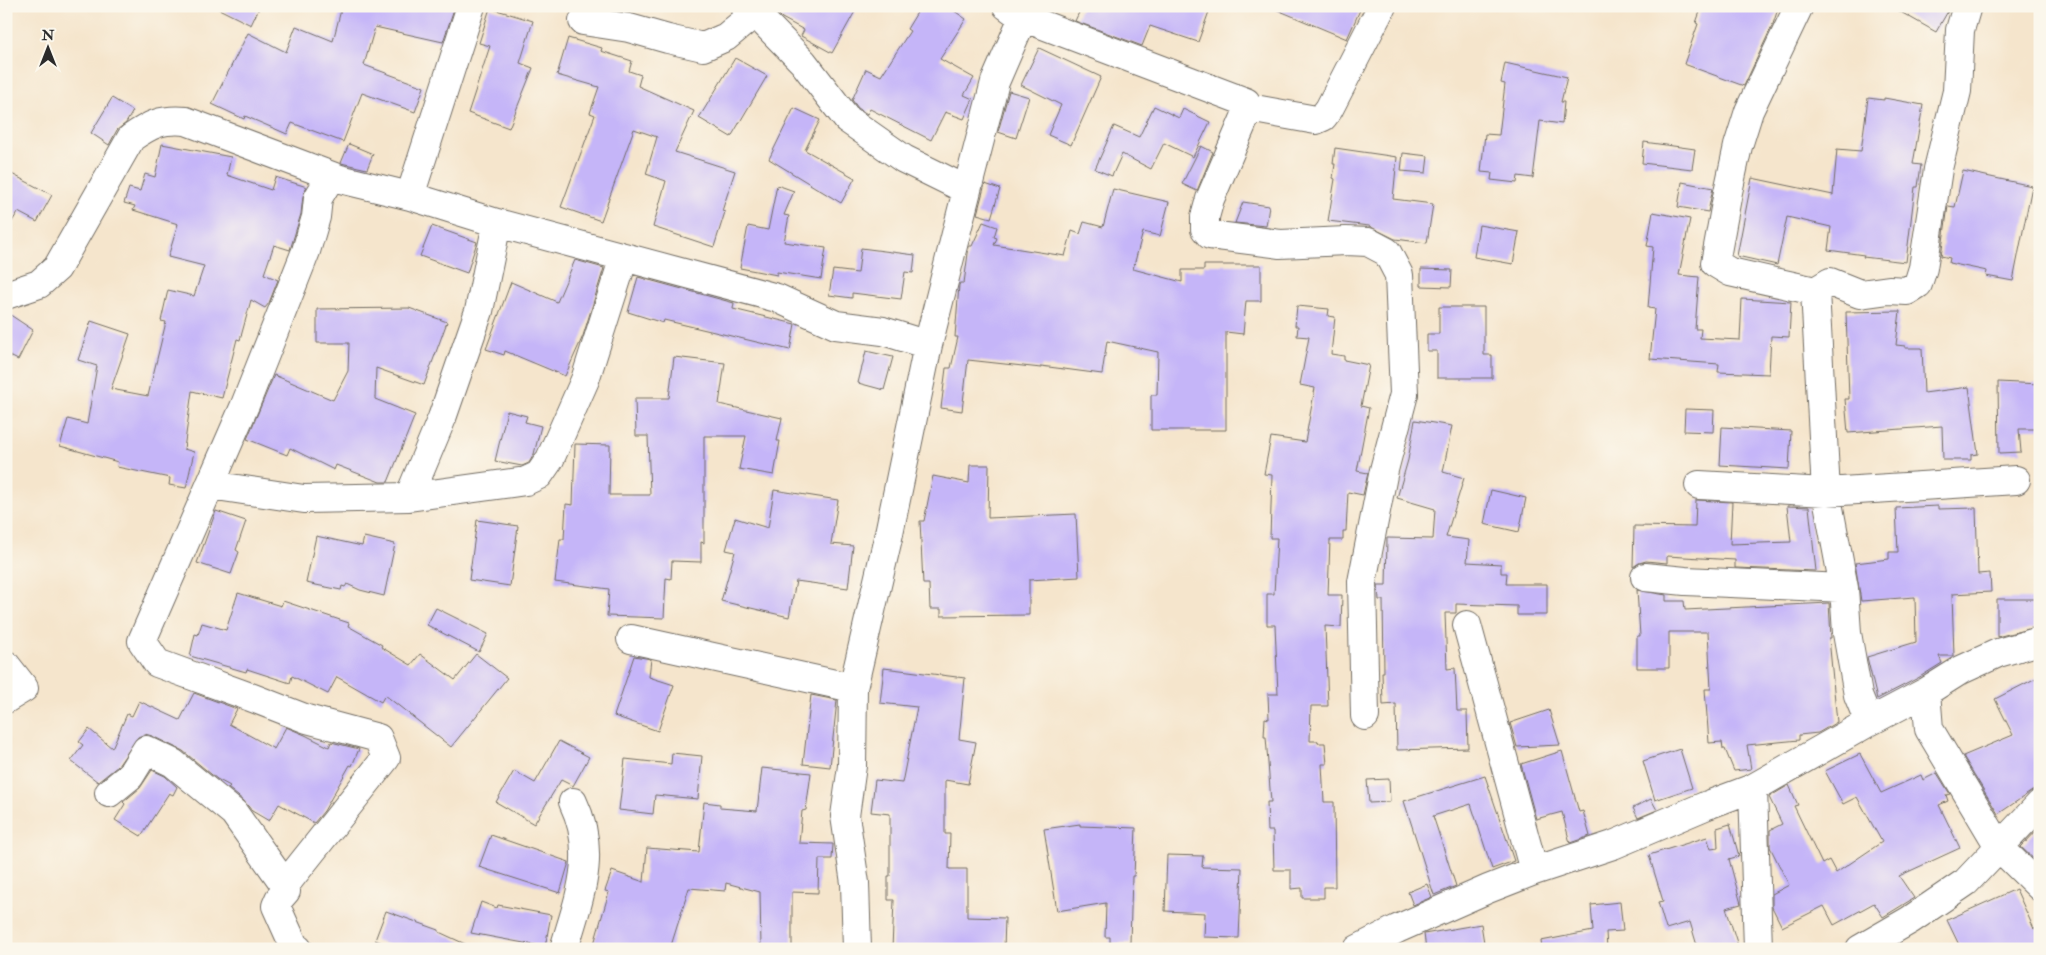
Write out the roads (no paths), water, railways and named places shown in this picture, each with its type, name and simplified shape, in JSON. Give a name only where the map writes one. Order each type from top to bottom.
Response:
[{"type":"street","points":[[410,196],[471,6]]},
{"type":"street","points":[[1249,108],[1316,120],[1323,117],[1329,109],[1382,6]]},
{"type":"street","points":[[1799,6],[1749,112],[1736,155],[1715,263],[1730,272],[1815,291],[1830,282],[1860,294],[1889,290],[1907,290],[1918,284],[1923,268],[1938,169],[1956,90],[1960,30],[1967,6]]},
{"type":"street","points":[[583,20],[629,28],[668,40],[703,47],[726,38],[750,10],[803,62],[847,119],[904,159],[967,190]]},
{"type":"street","points":[[857,949],[855,883],[845,816],[852,766],[853,688],[888,538],[928,345],[996,82],[1019,10],[1246,102],[1249,108],[1210,199],[1205,217],[1205,228],[1210,234],[1280,244],[1368,242],[1387,252],[1399,275],[1404,394],[1380,487],[1362,582],[1365,716]]},
{"type":"street","points":[[6,295],[39,284],[57,268],[131,138],[148,126],[167,119],[186,121],[340,180]]},
{"type":"street","points":[[285,885],[386,758],[378,738],[307,720],[157,663],[142,641],[245,405],[306,251],[316,217],[318,198],[330,178],[410,196],[497,223],[777,298],[836,325],[883,331],[928,345]]},
{"type":"street","points":[[409,497],[442,418],[479,311],[497,223]]},
{"type":"street","points":[[210,485],[304,499],[409,497],[526,481],[539,475],[550,459],[585,380],[624,257]]},
{"type":"street","points":[[1815,291],[1826,492],[1844,588],[1847,633],[1857,686],[1869,722]]},
{"type":"street","points":[[1699,485],[1826,492],[2016,480]]},
{"type":"street","points":[[1644,577],[1685,581],[1844,588]]},
{"type":"street","points":[[1467,625],[1534,871]]},
{"type":"street","points":[[631,638],[853,688]]},
{"type":"street","points":[[1358,949],[1397,929],[1534,871],[1613,846],[1705,806],[1753,788],[1962,670],[1998,653],[2040,642]]},
{"type":"street","points":[[6,664],[24,688],[6,699]]},
{"type":"street","points":[[1926,692],[1929,729],[2000,848],[2040,887]]},
{"type":"street","points":[[109,793],[130,776],[146,750],[173,763],[234,813],[285,885],[286,891],[276,906],[294,946],[298,949]]},
{"type":"street","points":[[1753,788],[1758,949]]},
{"type":"street","points":[[564,949],[583,887],[587,860],[580,817],[573,802]]},
{"type":"street","points":[[1860,949],[1910,920],[1966,882],[2040,804]]}]
